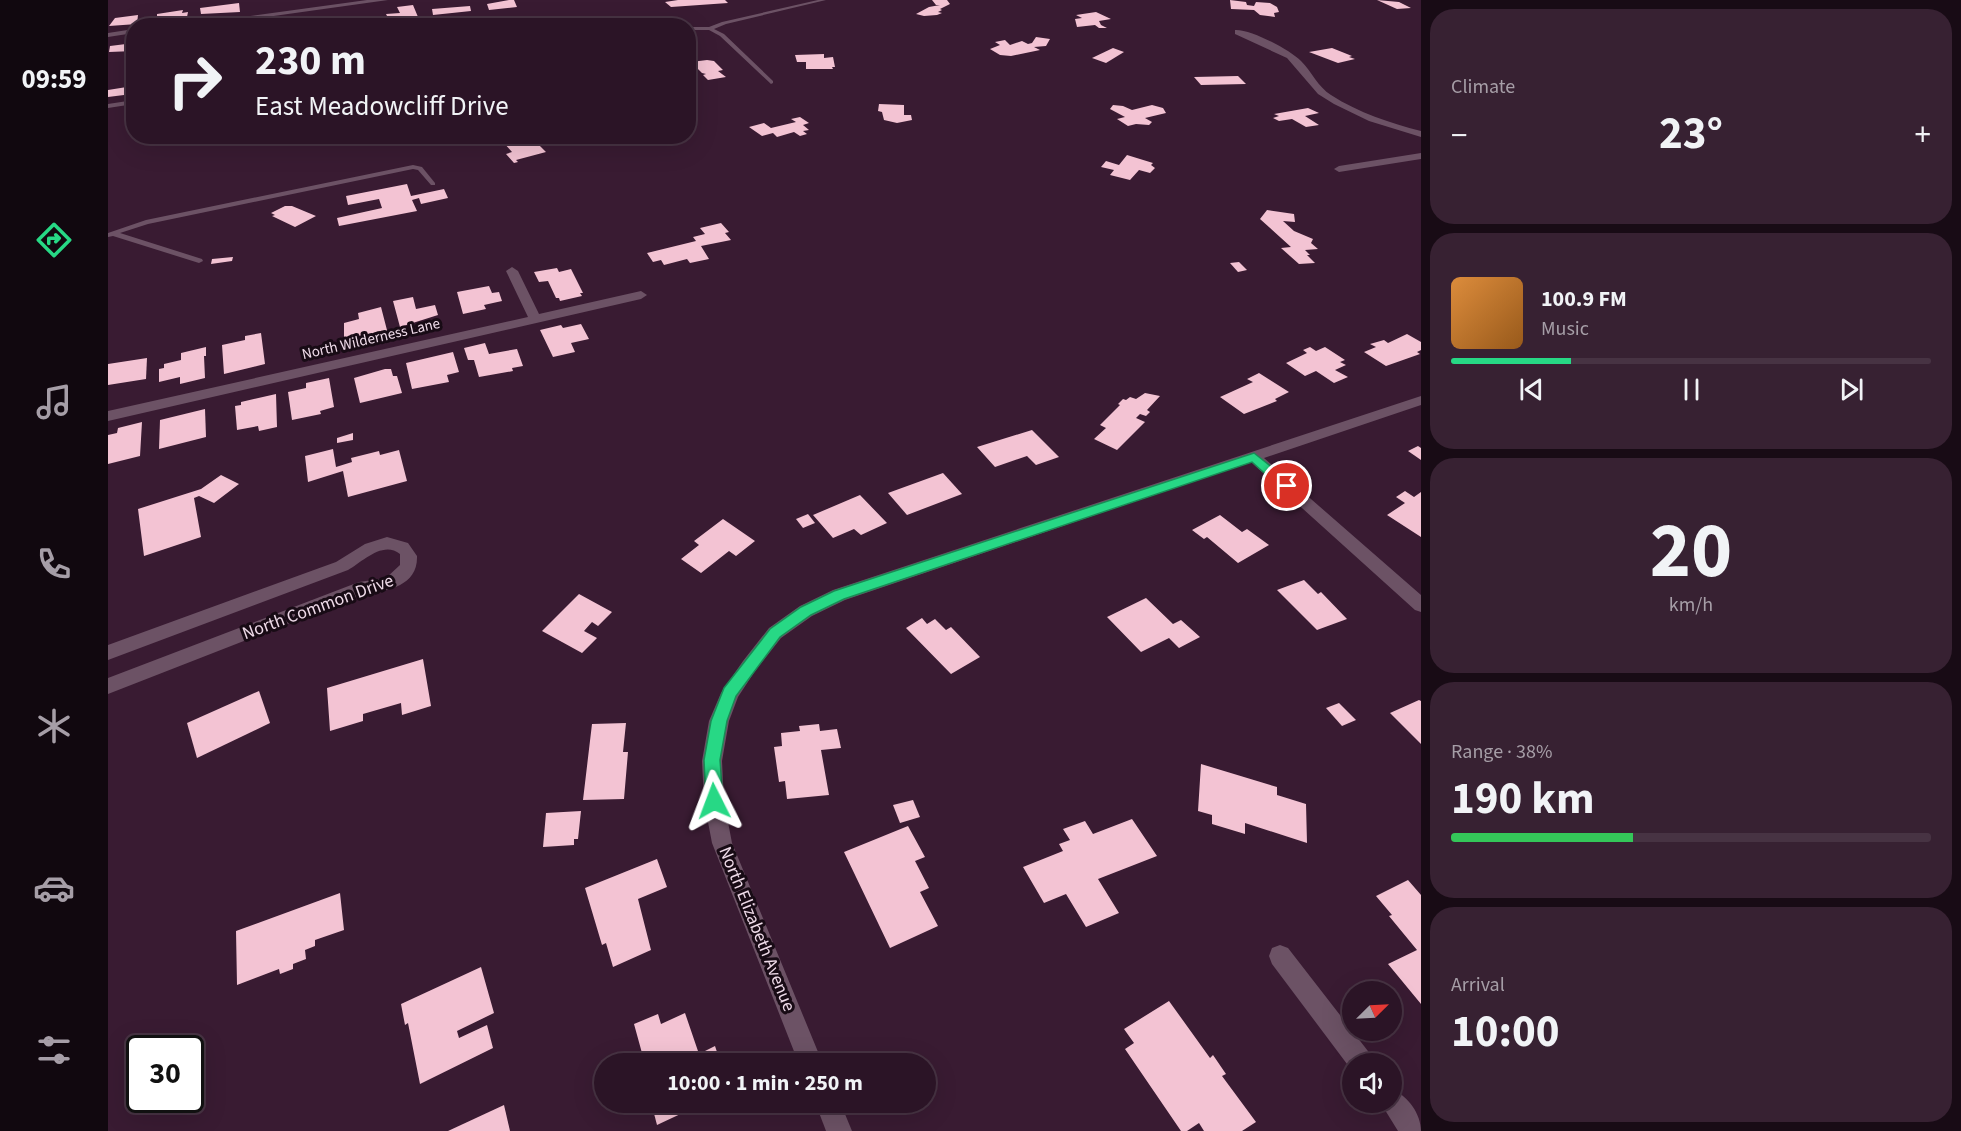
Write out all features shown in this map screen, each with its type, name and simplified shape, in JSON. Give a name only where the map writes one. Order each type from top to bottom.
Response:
[{"type":"street","points":[[243,18],[384,0]]},
{"type":"street","points":[[108,35],[126,32]]},
{"type":"street","points":[[1238,32],[1287,54],[1298,63],[1312,83],[1335,100],[1366,116],[1421,134]]},
{"type":"street","points":[[1339,169],[1421,156]]},
{"type":"street","points":[[512,272],[535,319]]},
{"type":"street","name":"North Wilderness Lane","points":[[108,416],[641,295]]},
{"type":"street","name":"North Elizabeth Avenue","points":[[807,1053],[722,843],[714,801],[712,760],[719,721],[730,693],[775,633],[806,611],[839,595],[1421,400]]},
{"type":"street","points":[[1254,457],[1421,604]]},
{"type":"street","name":"North Common Drive","points":[[108,653],[342,566],[378,546],[390,543],[400,546],[406,551],[409,559],[408,568],[390,584],[365,587],[108,686]]},
{"type":"street","points":[[1280,956],[1354,1053]]},
{"type":"street","points":[[831,1113],[838,1131]]},
{"type":"street","points":[[1400,1113],[1413,1131]]},
{"type":"lane","points":[[696,28],[710,29],[735,20],[824,0]]},
{"type":"lane","points":[[710,29],[722,35],[771,82]]},
{"type":"lane","points":[[108,106],[126,103]]},
{"type":"lane","points":[[111,234],[146,222],[413,167],[420,168],[433,184]]},
{"type":"lane","points":[[111,234],[199,261]]},
{"type":"building","points":[[514,0],[517,7],[489,10],[487,4]]},
{"type":"building","points":[[725,0],[728,3],[671,7],[665,2]]},
{"type":"building","points":[[932,0],[947,0],[950,4],[940,9],[942,10],[938,12],[942,13],[937,15],[916,14],[929,7],[940,5],[936,5]]},
{"type":"building","points":[[1230,0],[1246,2],[1247,5],[1254,6],[1256,2],[1270,3],[1277,7],[1279,12],[1274,13],[1275,17],[1260,15],[1254,10],[1231,9]]},
{"type":"building","points":[[1377,0],[1399,2],[1411,8],[1397,9]]},
{"type":"building","points":[[239,3],[240,12],[201,14],[200,8]]},
{"type":"building","points":[[413,5],[418,17],[388,18],[386,14],[400,13],[397,7]]},
{"type":"building","points":[[470,6],[471,11],[433,15],[432,9]]},
{"type":"building","points":[[183,10],[182,13],[188,12],[187,17],[172,18],[157,18],[157,14]]},
{"type":"building","points":[[1096,12],[1111,19],[1099,21],[1107,28],[1099,28],[1095,25],[1077,27],[1075,19],[1082,18],[1076,15]]},
{"type":"building","points":[[138,15],[138,18],[126,18],[126,25],[109,26],[115,18]]},
{"type":"building","points":[[1036,37],[1050,39],[1046,46],[1034,47],[1040,50],[1011,56],[1000,55],[990,49],[1000,45],[995,42],[1005,40],[1010,45],[1022,41],[1028,44],[1032,43]]},
{"type":"building","points":[[126,44],[126,51],[109,52],[110,46]]},
{"type":"building","points":[[1113,48],[1124,52],[1106,63],[1092,58]]},
{"type":"building","points":[[1332,48],[1355,59],[1338,63],[1309,52]]},
{"type":"building","points":[[824,54],[824,58],[833,57],[835,67],[832,67],[833,69],[806,69],[806,62],[797,62],[795,55]]},
{"type":"building","points":[[696,61],[714,61],[723,70],[718,71],[726,77],[708,80],[703,75],[706,74],[696,67]]},
{"type":"building","points":[[1238,76],[1246,84],[1201,85],[1194,77]]},
{"type":"building","points":[[126,87],[126,95],[108,97],[108,90]]},
{"type":"building","points":[[879,104],[904,105],[904,115],[911,115],[912,120],[897,123],[884,120],[882,112],[878,111]]},
{"type":"building","points":[[1113,105],[1132,110],[1152,105],[1163,108],[1166,113],[1145,118],[1152,122],[1149,125],[1128,126],[1117,119],[1125,117],[1110,109]]},
{"type":"building","points":[[1308,108],[1319,113],[1305,116],[1319,125],[1306,127],[1292,119],[1279,121],[1273,118],[1279,116],[1274,114]]},
{"type":"building","points":[[800,117],[809,123],[803,125],[809,130],[803,131],[807,134],[800,136],[794,132],[777,137],[773,133],[762,136],[749,127],[764,123],[771,128],[796,122],[791,119]]},
{"type":"building","points":[[505,144],[538,144],[546,152],[516,160],[518,162],[514,163],[506,154],[512,152]]},
{"type":"building","points":[[1127,155],[1153,163],[1151,165],[1155,168],[1150,173],[1139,170],[1130,180],[1110,175],[1114,170],[1101,167],[1106,161],[1119,165]]},
{"type":"building","points":[[407,184],[411,196],[444,189],[448,198],[421,204],[419,198],[412,200],[417,211],[339,226],[337,218],[382,208],[379,199],[348,205],[346,196]]},
{"type":"building","points":[[285,206],[292,206],[316,216],[295,227],[272,216],[275,215],[271,213]]},
{"type":"building","points":[[1267,210],[1294,214],[1295,222],[1283,221],[1294,231],[1313,239],[1311,243],[1318,249],[1305,250],[1315,263],[1299,264],[1281,248],[1291,247],[1260,219]]},
{"type":"building","points":[[721,223],[729,232],[725,233],[731,240],[701,246],[709,259],[690,263],[687,259],[664,265],[661,260],[653,262],[647,253],[696,241],[693,237],[705,234],[700,228]]},
{"type":"building","points":[[233,257],[232,261],[211,264],[212,259]]},
{"type":"building","points":[[1239,262],[1247,270],[1238,272],[1230,263]]},
{"type":"building","points":[[557,268],[559,272],[571,269],[583,293],[580,293],[582,296],[560,301],[556,298],[548,281],[539,282],[534,272]]},
{"type":"building","points":[[489,286],[492,293],[499,292],[502,301],[484,305],[486,309],[463,314],[457,292]]},
{"type":"building","points":[[413,297],[416,309],[435,305],[438,315],[400,327],[393,301]]},
{"type":"building","points":[[381,307],[388,334],[344,340],[344,323],[359,319],[358,313]]},
{"type":"building","points":[[581,324],[589,339],[571,343],[575,352],[553,357],[540,330],[561,325],[563,328]]},
{"type":"building","points":[[261,333],[265,364],[224,374],[222,345],[245,340],[245,336]]},
{"type":"building","points":[[1407,334],[1421,342],[1421,350],[1417,352],[1420,354],[1386,366],[1364,352],[1376,347],[1370,344],[1384,340],[1388,343]]},
{"type":"building","points":[[485,343],[489,354],[517,349],[523,366],[512,368],[513,371],[479,377],[474,360],[468,360],[464,348]]},
{"type":"building","points":[[206,347],[205,378],[180,384],[180,377],[159,382],[159,369],[164,368],[164,364],[181,360],[181,353]]},
{"type":"building","points":[[1310,347],[1316,351],[1325,347],[1345,360],[1340,362],[1346,365],[1335,370],[1348,377],[1334,383],[1316,371],[1305,376],[1286,363],[1307,353],[1303,350]]},
{"type":"building","points":[[453,352],[459,372],[447,375],[449,382],[412,389],[406,363]]},
{"type":"building","points":[[147,358],[146,379],[108,385],[108,364]]},
{"type":"building","points":[[391,369],[393,376],[397,376],[402,393],[360,403],[354,378]]},
{"type":"building","points":[[1259,373],[1289,392],[1275,399],[1277,401],[1244,414],[1220,397],[1253,382],[1247,379]]},
{"type":"building","points":[[329,378],[334,407],[320,411],[321,414],[292,420],[288,392],[306,388],[306,383]]},
{"type":"building","points":[[1145,393],[1160,396],[1147,410],[1150,412],[1146,416],[1140,414],[1136,418],[1145,422],[1117,450],[1094,439],[1106,428],[1100,425],[1123,399],[1130,397],[1136,399]]},
{"type":"building","points":[[276,394],[277,427],[259,431],[258,426],[237,430],[235,406],[241,405],[241,402]]},
{"type":"building","points":[[205,409],[206,437],[159,449],[160,420]]},
{"type":"building","points":[[142,422],[140,456],[108,464],[108,435],[117,433],[118,428]]},
{"type":"building","points":[[1032,430],[1059,457],[1036,465],[1027,456],[995,467],[977,447]]},
{"type":"building","points":[[353,433],[353,440],[337,443],[337,438]]},
{"type":"building","points":[[1418,446],[1421,448],[1421,460],[1408,451]]},
{"type":"building","points":[[333,449],[336,467],[352,462],[351,458],[379,451],[380,455],[399,450],[407,481],[348,497],[343,471],[308,482],[305,456]]},
{"type":"building","points":[[943,473],[962,494],[907,515],[888,493]]},
{"type":"building","points":[[221,475],[239,484],[214,503],[199,496],[194,498],[201,537],[144,556],[138,509],[201,489]]},
{"type":"building","points":[[1405,491],[1414,497],[1421,492],[1421,537],[1387,515],[1405,503],[1396,497]]},
{"type":"building","points":[[860,495],[887,523],[861,535],[854,529],[833,538],[813,515]]},
{"type":"building","points":[[808,514],[815,523],[803,528],[796,519]]},
{"type":"building","points":[[1220,515],[1242,532],[1247,529],[1269,545],[1238,563],[1207,537],[1204,539],[1192,530]]},
{"type":"building","points":[[723,519],[755,541],[736,556],[729,551],[701,573],[681,559],[699,545],[694,541]]},
{"type":"building","points":[[1304,580],[1318,594],[1321,592],[1347,619],[1317,630],[1277,590]]},
{"type":"building","points":[[579,594],[612,612],[598,626],[592,622],[584,631],[597,638],[582,653],[542,631]]},
{"type":"building","points":[[1146,598],[1173,624],[1181,620],[1200,637],[1179,648],[1169,638],[1141,652],[1107,617]]},
{"type":"building","points":[[922,618],[927,624],[935,619],[946,630],[951,627],[980,657],[951,674],[906,628]]},
{"type":"building","points":[[423,659],[431,706],[402,715],[401,703],[363,714],[363,721],[330,731],[327,688]]},
{"type":"building","points":[[259,691],[270,723],[197,758],[187,723]]},
{"type":"building","points":[[1421,701],[1421,744],[1390,713]]},
{"type":"building","points":[[1339,703],[1356,720],[1342,726],[1326,708]]},
{"type":"building","points":[[626,723],[623,752],[628,752],[624,799],[583,800],[592,724]]},
{"type":"building","points":[[819,724],[820,731],[837,729],[841,748],[821,750],[829,795],[787,799],[785,781],[779,782],[774,747],[782,746],[781,733],[800,731],[799,726]]},
{"type":"building","points":[[1201,764],[1277,787],[1277,795],[1306,804],[1307,843],[1245,823],[1245,834],[1212,824],[1212,815],[1198,811]]},
{"type":"building","points":[[913,800],[920,817],[900,823],[893,805]]},
{"type":"building","points":[[581,811],[578,839],[574,839],[574,845],[543,847],[546,813]]},
{"type":"building","points":[[1132,819],[1157,856],[1098,879],[1119,913],[1086,927],[1066,894],[1044,903],[1023,867],[1063,851],[1059,844],[1070,840],[1063,829],[1085,821],[1093,834]]},
{"type":"building","points":[[908,826],[925,857],[915,861],[929,888],[920,892],[938,926],[890,948],[844,852]]},
{"type":"building","points":[[657,859],[667,887],[638,899],[651,950],[613,967],[606,943],[602,945],[585,888]]},
{"type":"building","points":[[1408,880],[1421,895],[1421,1004],[1388,964],[1417,950],[1376,896]]},
{"type":"building","points":[[340,893],[344,930],[315,940],[315,946],[305,950],[306,959],[293,964],[293,969],[280,974],[279,969],[237,985],[236,931]]},
{"type":"building","points":[[481,967],[494,1013],[457,1031],[459,1038],[487,1025],[493,1048],[420,1084],[408,1023],[405,1025],[401,1004]]},
{"type":"building","points":[[1169,1001],[1210,1058],[1213,1055],[1226,1074],[1222,1076],[1256,1122],[1242,1131],[1204,1131],[1199,1123],[1187,1131],[1181,1131],[1125,1049],[1134,1043],[1124,1029]]},
{"type":"building","points":[[685,1013],[699,1053],[642,1053],[634,1024],[658,1014],[661,1024]]},
{"type":"building","points":[[715,1046],[717,1053],[701,1053]]},
{"type":"building","points":[[504,1105],[510,1131],[448,1131]]},
{"type":"building","points":[[654,1113],[683,1113],[657,1125]]},
{"type":"route","points":[[714,801],[712,760],[719,721],[730,693],[775,633],[806,611],[839,595],[1254,457],[1287,486]]}]
